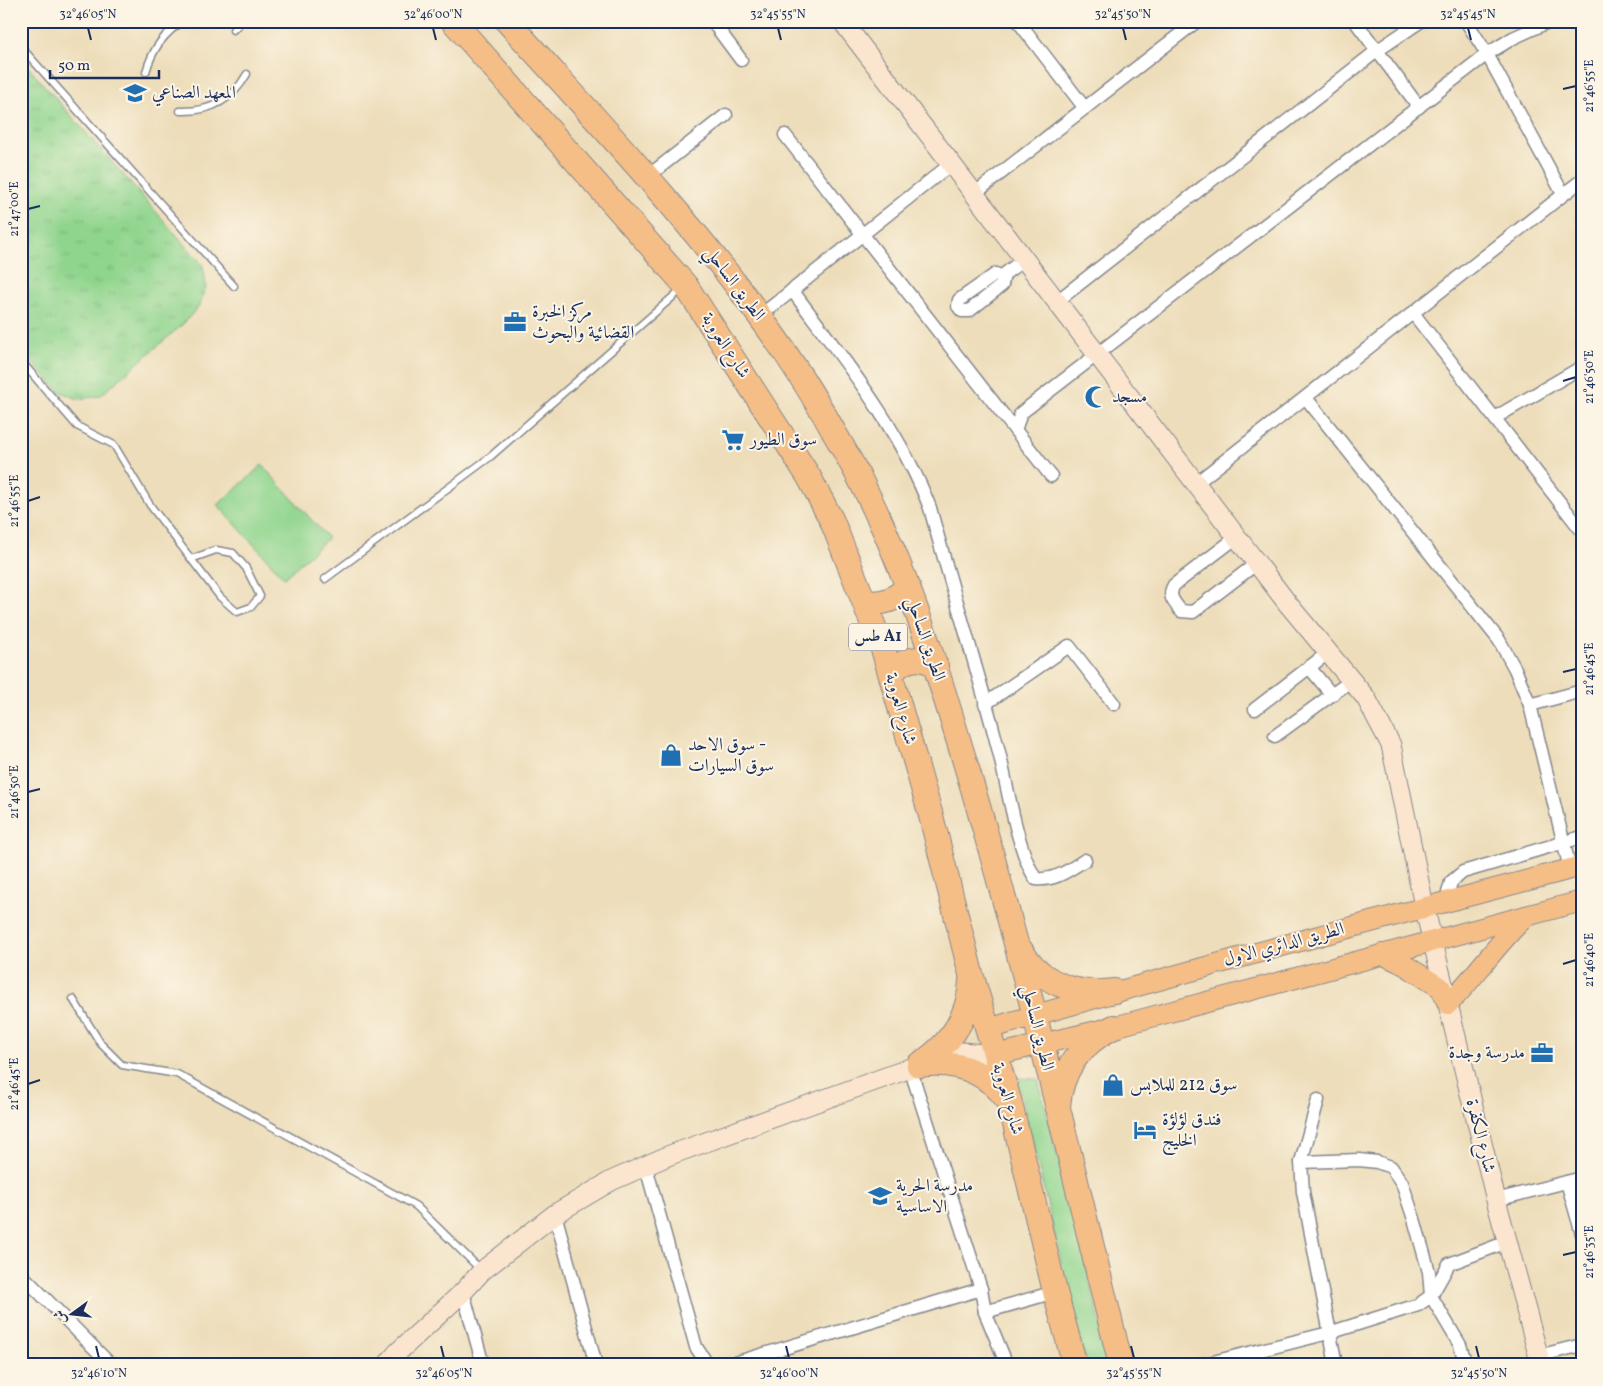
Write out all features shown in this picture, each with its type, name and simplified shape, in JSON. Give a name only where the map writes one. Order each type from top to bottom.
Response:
[{"type":"highway","name":"شارع العروبة","points":[[453,21],[686,286],[809,477],[832,521],[865,602],[891,675],[931,816],[971,974],[1010,1103],[1055,1292],[1075,1365]]},
{"type":"highway","name":"الطريق الساحلي","points":[[507,21],[648,177],[692,229],[760,316],[844,449],[874,506],[908,586],[936,666],[1016,943],[1122,1365]]},
{"type":"highway","points":[[865,602],[887,602],[895,598],[908,586]]},
{"type":"highway","points":[[891,675],[898,666],[909,660],[923,660],[936,666]]},
{"type":"highway","points":[[1016,943],[1036,970],[1065,988],[1098,993],[1115,991]]},
{"type":"highway","points":[[914,1066],[932,1056],[954,1033],[967,1005],[971,974]]},
{"type":"highway","points":[[1058,1110],[1062,1084],[1073,1060],[1091,1040],[1114,1027]]},
{"type":"highway","points":[[914,1066],[936,1062],[954,1064],[971,1069],[999,1089],[1010,1103]]},
{"type":"main road","name":"الطريق الدائري الاول","points":[[988,1029],[1115,991],[1446,900],[1576,867]]},
{"type":"main road","name":"الطريق الدائري الاول","points":[[995,1055],[1114,1027],[1582,900]]},
{"type":"main road","points":[[1382,954],[1403,964],[1440,988],[1448,1004],[1467,985],[1502,940],[1528,915]]},
{"type":"street","points":[[712,21],[741,60]]},
{"type":"street","name":"شارع الكفرة","points":[[842,21],[1195,484],[1288,604],[1352,680],[1370,705],[1390,745],[1424,906],[1496,1200],[1539,1360]]},
{"type":"street","points":[[1018,21],[1084,108]]},
{"type":"street","points":[[1355,21],[1419,107]]},
{"type":"street","points":[[1056,302],[1378,50],[1421,21]]},
{"type":"street","points":[[1466,21],[1487,54],[1563,194]]},
{"type":"street","points":[[974,194],[1193,22]]},
{"type":"street","points":[[1015,430],[1021,413],[1097,357],[1487,54],[1542,23]]},
{"type":"street","points":[[648,177],[726,115]]},
{"type":"street","points":[[785,134],[1050,476]]},
{"type":"street","points":[[760,316],[950,164]]},
{"type":"street","points":[[1195,484],[1582,180]]},
{"type":"street","points":[[1002,276],[1023,260]]},
{"type":"street","points":[[792,290],[889,427],[921,483],[930,508],[986,704],[1018,832],[1032,872],[1036,878],[1046,880],[1056,877],[1085,860]]},
{"type":"street","points":[[1413,313],[1582,531]]},
{"type":"street","points":[[1496,418],[1582,367]]},
{"type":"street","points":[[1306,398],[1499,640],[1515,669],[1530,705],[1564,842],[1576,867]]},
{"type":"street","points":[[1237,537],[1174,584],[1171,591],[1172,599],[1181,611],[1193,612],[1257,564]]},
{"type":"street","points":[[986,704],[1068,646],[1114,704]]},
{"type":"street","points":[[1255,709],[1329,652]]},
{"type":"street","points":[[1309,666],[1332,695]]},
{"type":"street","points":[[1275,736],[1352,680]]},
{"type":"street","points":[[1530,705],[1582,691]]},
{"type":"street","points":[[1446,900],[1451,882],[1463,872],[1582,837]]},
{"type":"street","points":[[961,1052],[988,1029]]},
{"type":"street","points":[[395,1360],[482,1271],[555,1214],[611,1181],[670,1155],[914,1066],[961,1052],[995,1055]]},
{"type":"street","points":[[914,1066],[981,1289],[986,1312],[1007,1365]]},
{"type":"street","points":[[1318,1100],[1301,1162],[1303,1192],[1336,1365]]},
{"type":"street","points":[[1301,1162],[1358,1160],[1377,1162],[1391,1167],[1402,1183],[1414,1219],[1429,1272],[1431,1296],[1460,1345],[1466,1365]]},
{"type":"street","points":[[646,1167],[696,1347],[708,1365]]},
{"type":"street","points":[[1496,1200],[1582,1178]]},
{"type":"street","points":[[1567,1182],[1582,1234]]},
{"type":"street","points":[[555,1214],[596,1365]]},
{"type":"street","points":[[1201,1365],[1329,1333],[1418,1305],[1431,1296],[1449,1264],[1508,1242]]},
{"type":"street","points":[[21,1274],[111,1365]]},
{"type":"street","points":[[728,1365],[981,1289]]},
{"type":"street","points":[[463,1292],[483,1365]]},
{"type":"street","points":[[986,1312],[1055,1292]]},
{"type":"street","points":[[1539,1360],[1582,1345]]},
{"type":"lane","points":[[146,72],[156,46],[165,35],[184,21]]},
{"type":"lane","points":[[233,30],[242,21]]},
{"type":"lane","points":[[21,47],[234,286]]},
{"type":"lane","points":[[180,111],[194,112],[220,104],[240,86],[247,74]]},
{"type":"lane","points":[[325,579],[490,457],[686,286]]},
{"type":"lane","points":[[21,361],[77,426],[93,432],[114,445],[150,505],[220,597],[237,612],[251,607],[260,596],[246,568],[233,553],[216,550],[191,558]]},
{"type":"lane","points":[[72,999],[101,1044],[122,1065],[177,1074],[416,1206],[482,1271]]},
{"type":"green space","points":[[21,59],[203,265],[206,287],[199,306],[184,323],[100,396],[78,399],[59,391],[21,351]]},
{"type":"green space","points":[[262,465],[328,538],[284,578],[218,505]]},
{"type":"green space","points":[[1017,1078],[1038,1079],[1111,1365],[1086,1365]]},
{"type":"place","name":"المعهد الصناعي","points":[[135,93]]},
{"type":"place","name":"مركز الخبرة القضائية والبحوث","points":[[515,322]]},
{"type":"place","name":"مسجد","points":[[1096,397]]},
{"type":"place","name":"سوق الطيور","points":[[733,440]]},
{"type":"place","name":"سوق الاحد - سوق السيارات","points":[[671,755]]},
{"type":"place","name":"مدرسة وجدة","points":[[1542,1053]]},
{"type":"place","name":"سوق 212 للملابس","points":[[1113,1085]]},
{"type":"place","name":"فندق لؤلؤة الخليج","points":[[1145,1130]]},
{"type":"place","name":"مدرسة الحرية الاساسية","points":[[880,1196]]}]
